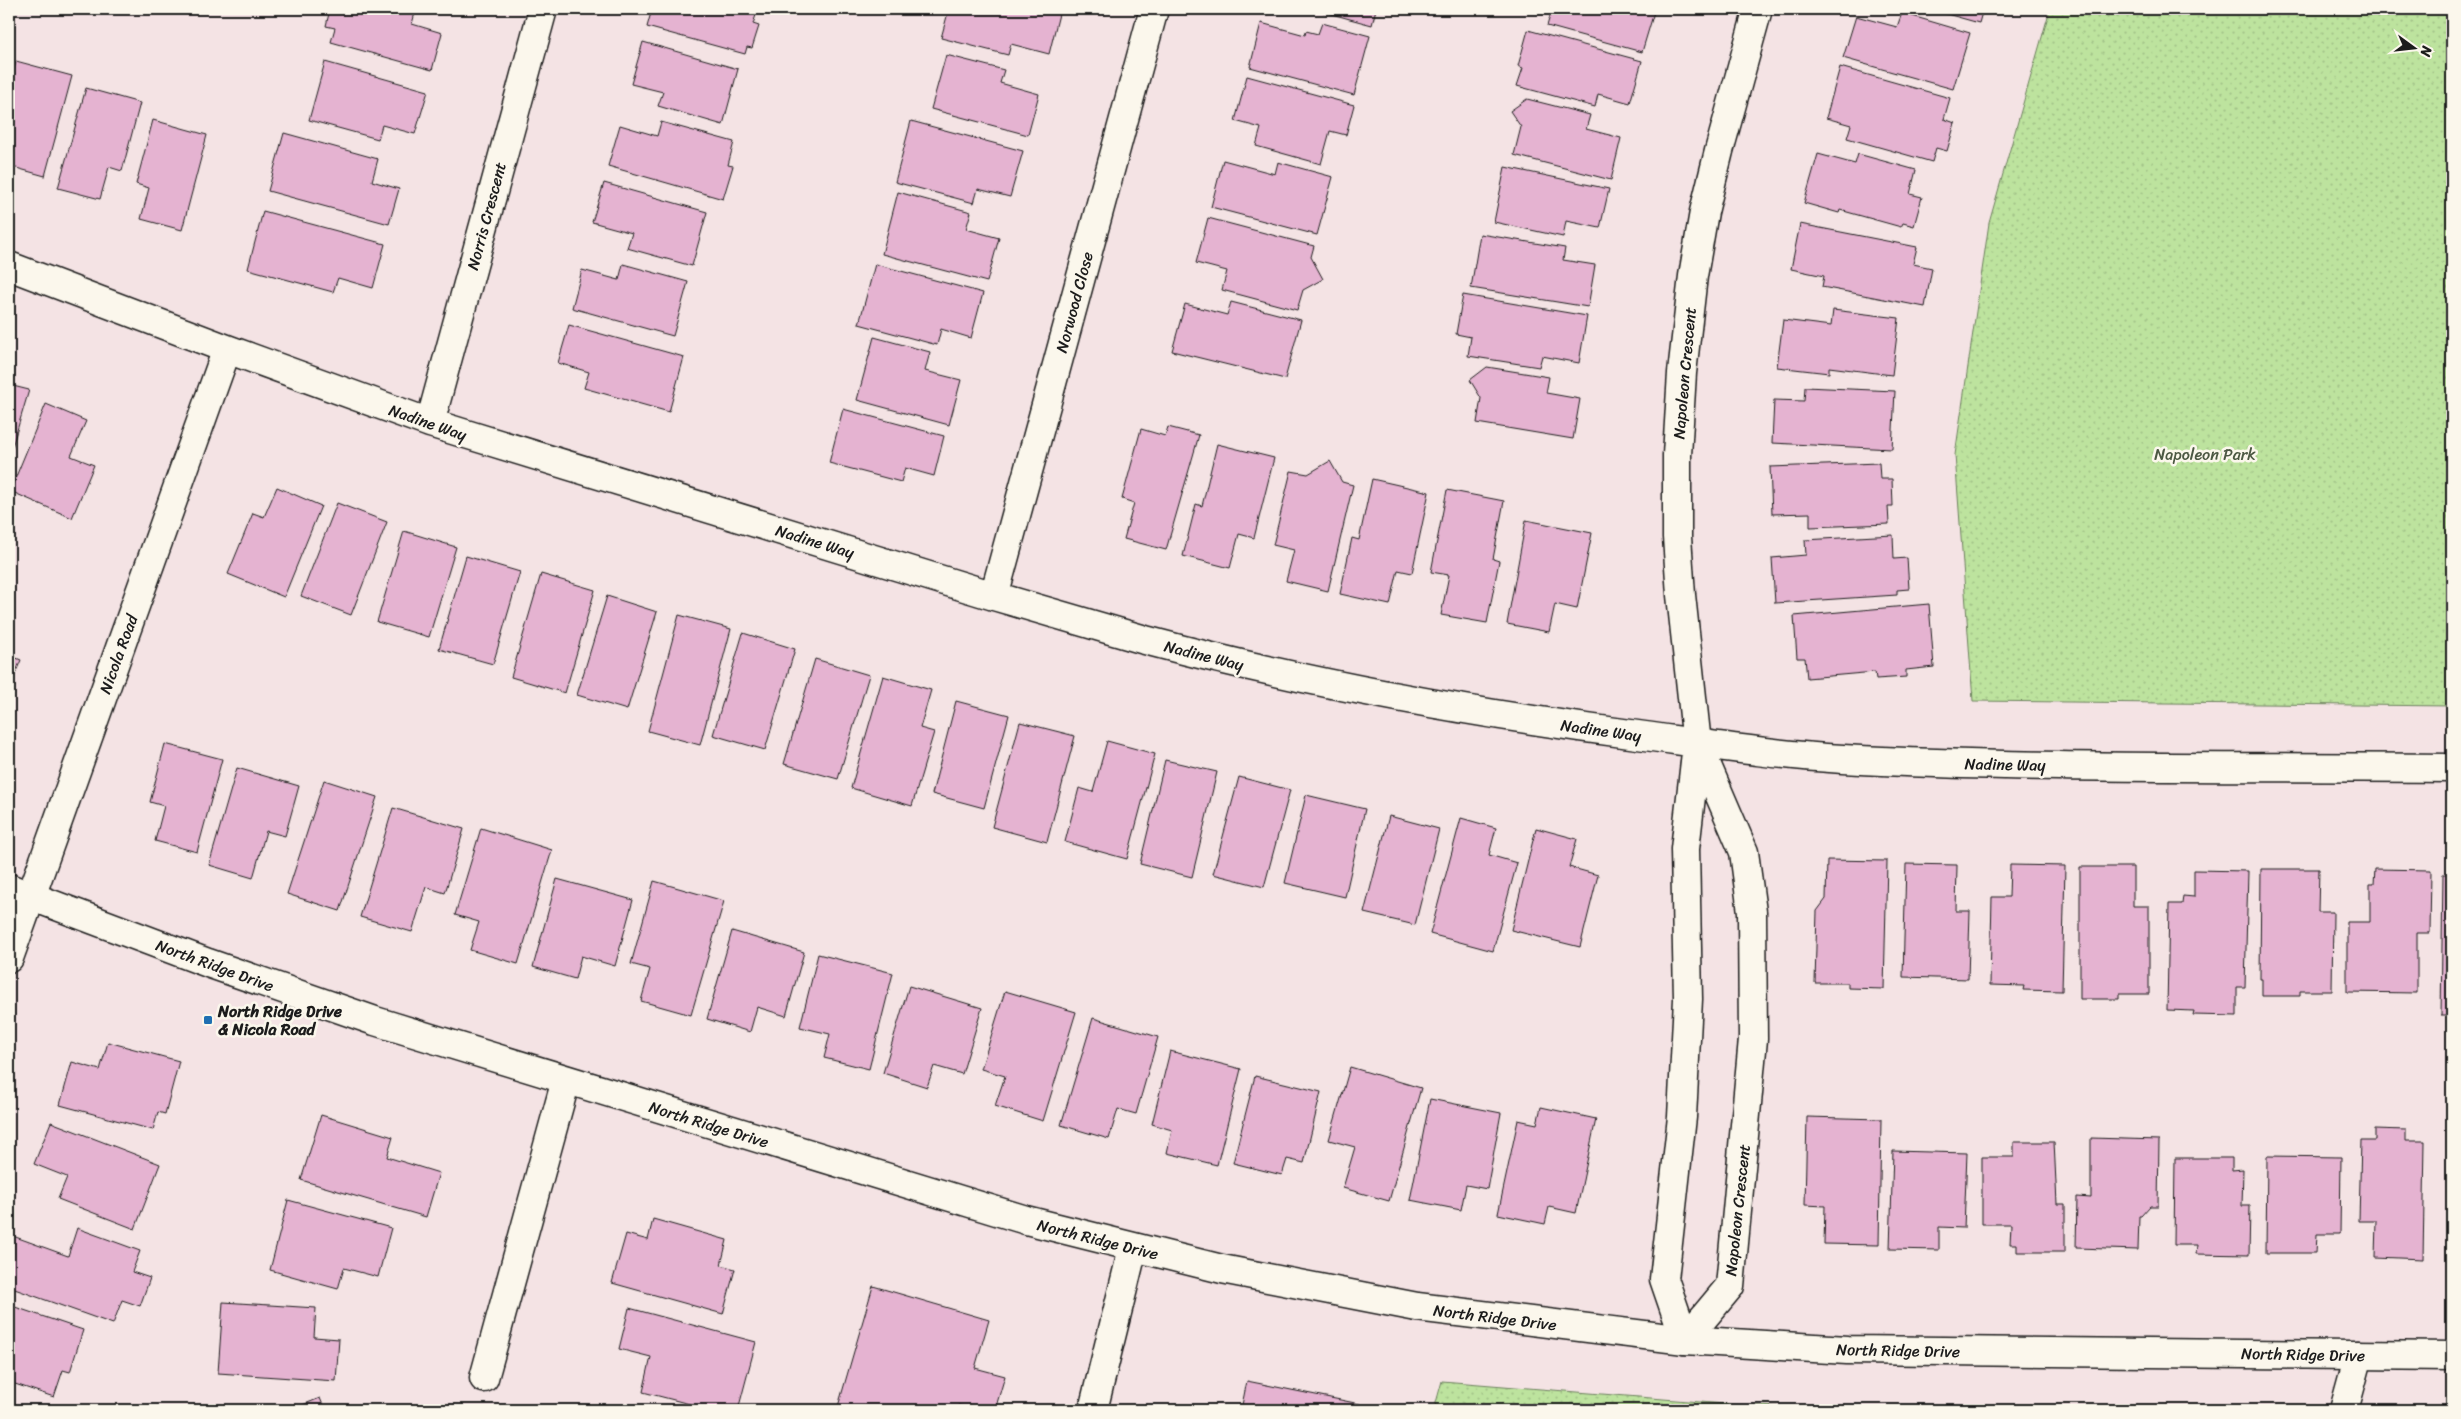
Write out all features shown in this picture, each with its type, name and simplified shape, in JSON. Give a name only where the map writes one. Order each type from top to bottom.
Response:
[{"type":"street","name":"Norris Crescent","points":[[430,423],[543,9]]},
{"type":"street","name":"Norwood Close","points":[[994,596],[1154,9]]},
{"type":"street","name":"Napoleon Crescent","points":[[1685,1340],[1664,1279],[1682,1117],[1688,999],[1685,850],[1697,744],[1686,654],[1677,537],[1677,455],[1682,373],[1693,276],[1704,212],[1718,151],[1758,9]]},
{"type":"street","name":"Nadine Way","points":[[9,266],[227,350],[430,423],[994,596],[1223,660],[1331,684],[1432,704],[1697,744],[1841,759],[1969,764],[2452,768]]},
{"type":"street","name":"Nicola Road","points":[[9,958],[20,892],[227,350]]},
{"type":"street","name":"Napoleon Crescent","points":[[1685,1340],[1730,1286],[1753,1040],[1752,912],[1744,852],[1697,744]]},
{"type":"street","name":"North Ridge Drive","points":[[20,892],[286,991],[566,1080],[1026,1220],[1222,1269],[1417,1307],[1685,1340],[1847,1350],[2452,1356]]},
{"type":"street","points":[[484,1378],[566,1080]]},
{"type":"street","points":[[1093,1410],[1133,1248]]},
{"type":"street","points":[[2344,1410],[2359,1355]]},
{"type":"green space","name":"Napoleon Park","points":[[2050,9],[2452,9],[2452,706],[1973,701],[1955,455],[1989,223]]},
{"type":"green space","points":[[1442,1381],[1737,1405],[1854,1410],[1434,1410]]},
{"type":"building","points":[[330,9],[416,9],[412,24],[442,33],[432,70],[331,42],[335,28],[326,26]]},
{"type":"building","points":[[652,9],[758,9],[753,24],[759,26],[752,48],[747,47],[745,54],[647,27]]},
{"type":"building","points":[[949,9],[1060,10],[1049,54],[1011,44],[1008,55],[941,38]]},
{"type":"building","points":[[1313,9],[1376,9],[1372,25]]},
{"type":"building","points":[[1552,9],[1641,9],[1654,12],[1642,52],[1547,26]]},
{"type":"building","points":[[1929,9],[1983,9],[1979,23]]},
{"type":"building","points":[[1902,13],[1970,33],[1953,89],[1843,58],[1856,16],[1897,27]]},
{"type":"building","points":[[1261,23],[1305,35],[1306,31],[1318,34],[1322,23],[1370,36],[1354,95],[1250,67]]},
{"type":"building","points":[[1528,30],[1642,61],[1630,103],[1598,94],[1595,107],[1517,86],[1523,68],[1518,66]]},
{"type":"building","points":[[643,42],[738,69],[723,125],[658,106],[663,92],[631,84]]},
{"type":"building","points":[[946,55],[1004,70],[1000,83],[1039,94],[1028,135],[931,109]]},
{"type":"building","points":[[16,61],[72,76],[45,176],[9,166],[9,89]]},
{"type":"building","points":[[325,62],[428,91],[415,134],[382,125],[378,139],[309,120]]},
{"type":"building","points":[[1840,67],[1950,98],[1944,119],[1955,123],[1947,151],[1936,148],[1932,162],[1847,138],[1851,125],[1826,118]]},
{"type":"building","points":[[1247,76],[1354,105],[1346,135],[1330,131],[1321,164],[1256,146],[1261,128],[1235,121]]},
{"type":"building","points":[[86,88],[140,103],[122,171],[109,167],[100,199],[58,188]]},
{"type":"building","points":[[1527,99],[1590,115],[1586,129],[1621,138],[1611,180],[1514,155],[1521,127],[1510,111]]},
{"type":"building","points":[[153,120],[207,135],[182,230],[141,219],[149,188],[136,184]]},
{"type":"building","points":[[911,121],[1023,151],[1010,197],[978,189],[974,203],[895,182]]},
{"type":"building","points":[[661,122],[734,142],[728,165],[733,166],[723,199],[608,166],[620,125],[657,136]]},
{"type":"building","points":[[284,133],[378,159],[372,181],[399,189],[389,224],[268,191]]},
{"type":"building","points":[[1818,154],[1855,164],[1858,154],[1916,170],[1910,194],[1922,197],[1914,226],[1903,223],[1901,227],[1840,210],[1839,213],[1804,203]]},
{"type":"building","points":[[1223,160],[1275,174],[1278,162],[1333,177],[1317,235],[1211,207]]},
{"type":"building","points":[[1505,167],[1609,189],[1600,228],[1566,221],[1563,237],[1494,222]]},
{"type":"building","points":[[604,183],[707,212],[692,266],[627,248],[632,233],[592,222]]},
{"type":"building","points":[[898,192],[971,212],[966,229],[999,238],[987,282],[882,254]]},
{"type":"building","points":[[263,211],[385,244],[373,288],[338,278],[333,292],[248,269]]},
{"type":"building","points":[[1208,218],[1314,246],[1311,257],[1323,279],[1303,290],[1297,310],[1222,290],[1227,271],[1196,263]]},
{"type":"building","points":[[1800,224],[1917,247],[1913,264],[1932,268],[1925,307],[1822,287],[1824,276],[1791,269]]},
{"type":"building","points":[[1480,234],[1565,248],[1563,260],[1595,265],[1588,307],[1471,288]]},
{"type":"building","points":[[623,264],[688,282],[673,336],[572,308],[582,270],[619,280]]},
{"type":"building","points":[[875,264],[983,293],[971,338],[941,329],[937,345],[859,324]]},
{"type":"building","points":[[1463,295],[1587,316],[1579,363],[1542,356],[1539,367],[1468,356],[1471,337],[1456,334]]},
{"type":"building","points":[[1231,302],[1301,320],[1285,379],[1172,351],[1185,304],[1227,315]]},
{"type":"building","points":[[1833,310],[1899,318],[1892,375],[1829,367],[1829,373],[1777,367],[1783,320],[1831,326]]},
{"type":"building","points":[[569,325],[684,357],[669,412],[584,388],[589,372],[558,363]]},
{"type":"building","points":[[874,337],[930,352],[925,371],[961,380],[949,425],[857,400]]},
{"type":"building","points":[[1487,367],[1549,377],[1546,393],[1580,399],[1573,439],[1477,423],[1481,398],[1470,380]]},
{"type":"building","points":[[9,385],[29,390],[9,457]]},
{"type":"building","points":[[1805,387],[1895,391],[1892,449],[1772,443],[1774,400],[1804,401]]},
{"type":"building","points":[[46,404],[86,421],[71,456],[94,465],[72,518],[10,491]]},
{"type":"building","points":[[843,409],[944,436],[934,476],[905,468],[901,482],[829,463]]},
{"type":"building","points":[[1168,427],[1199,435],[1166,550],[1124,539],[1134,503],[1122,499],[1141,429],[1165,436]]},
{"type":"building","points":[[1217,444],[1274,458],[1254,538],[1239,534],[1230,568],[1183,556],[1196,504],[1202,506]]},
{"type":"building","points":[[1330,461],[1342,482],[1353,485],[1328,591],[1286,581],[1294,550],[1273,545],[1291,471],[1308,474]]},
{"type":"building","points":[[1879,463],[1880,479],[1892,479],[1893,506],[1888,506],[1889,524],[1810,527],[1810,513],[1772,514],[1770,467]]},
{"type":"building","points":[[1372,479],[1429,492],[1412,573],[1398,570],[1390,605],[1340,594],[1352,538],[1359,540]]},
{"type":"building","points":[[277,487],[321,506],[284,597],[228,574],[253,513],[264,517]]},
{"type":"building","points":[[1447,490],[1504,501],[1493,559],[1499,561],[1487,623],[1441,615],[1449,575],[1431,572]]},
{"type":"building","points":[[337,503],[387,522],[351,615],[301,596]]},
{"type":"building","points":[[1526,520],[1592,533],[1577,609],[1555,604],[1549,632],[1507,624]]},
{"type":"building","points":[[404,531],[456,547],[429,637],[377,622]]},
{"type":"building","points":[[1893,535],[1894,559],[1907,558],[1909,589],[1897,590],[1897,595],[1775,603],[1772,558],[1806,555],[1805,540]]},
{"type":"building","points":[[466,556],[520,572],[493,664],[439,649]]},
{"type":"building","points":[[541,574],[595,590],[565,693],[511,677]]},
{"type":"building","points":[[607,596],[657,612],[627,710],[577,695]]},
{"type":"building","points":[[1929,604],[1934,667],[1906,670],[1906,677],[1876,679],[1875,672],[1807,678],[1805,658],[1797,658],[1794,616]]},
{"type":"building","points":[[679,615],[731,629],[700,745],[648,731]]},
{"type":"building","points":[[743,633],[795,649],[765,750],[713,735]]},
{"type":"building","points":[[9,655],[21,660],[9,688]]},
{"type":"building","points":[[815,659],[869,675],[838,779],[784,764]]},
{"type":"building","points":[[883,676],[931,690],[920,728],[934,732],[912,806],[851,788]]},
{"type":"building","points":[[956,701],[1009,715],[984,808],[932,794]]},
{"type":"building","points":[[1020,722],[1075,736],[1047,842],[992,827]]},
{"type":"building","points":[[1107,741],[1155,754],[1127,859],[1065,842],[1079,788],[1093,792]]},
{"type":"building","points":[[165,744],[222,759],[197,852],[155,841],[164,806],[150,802]]},
{"type":"building","points":[[1165,760],[1217,772],[1192,877],[1140,864]]},
{"type":"building","points":[[237,768],[299,786],[285,836],[266,831],[253,878],[209,865]]},
{"type":"building","points":[[1239,777],[1290,790],[1264,887],[1213,874]]},
{"type":"building","points":[[324,780],[377,797],[340,911],[287,894]]},
{"type":"building","points":[[1306,795],[1365,809],[1345,897],[1285,883]]},
{"type":"building","points":[[393,808],[464,829],[445,893],[426,887],[412,932],[360,917]]},
{"type":"building","points":[[1389,816],[1439,829],[1415,925],[1364,913]]},
{"type":"building","points":[[1461,818],[1496,828],[1489,855],[1517,863],[1493,951],[1430,934]]},
{"type":"building","points":[[481,828],[552,850],[518,964],[470,950],[479,922],[455,915]]},
{"type":"building","points":[[1536,828],[1577,839],[1569,867],[1598,875],[1580,947],[1511,930]]},
{"type":"building","points":[[1827,860],[1887,861],[1884,989],[1848,988],[1848,983],[1815,983],[1817,911],[1826,899]]},
{"type":"building","points":[[1906,864],[1957,865],[1956,911],[1970,911],[1968,979],[1903,977]]},
{"type":"building","points":[[2010,865],[2065,866],[2062,991],[2023,990],[2024,986],[1990,985],[1992,897],[2009,897]]},
{"type":"building","points":[[2080,867],[2133,867],[2133,906],[2149,906],[2149,994],[2119,994],[2119,999],[2080,999]]},
{"type":"building","points":[[2261,869],[2319,869],[2318,912],[2333,912],[2332,991],[2300,991],[2300,996],[2262,996],[2262,979],[2260,979]]},
{"type":"building","points":[[2375,869],[2431,870],[2430,933],[2417,933],[2417,993],[2347,992],[2347,922],[2370,922],[2370,884],[2374,884]]},
{"type":"building","points":[[2194,870],[2248,871],[2245,987],[2237,987],[2237,1016],[2193,1015],[2194,1011],[2167,1010],[2169,904],[2182,904],[2183,896],[2194,897]]},
{"type":"building","points":[[2443,874],[2452,874],[2452,1016],[2441,1016]]},
{"type":"building","points":[[557,879],[633,900],[615,966],[581,956],[575,979],[533,967]]},
{"type":"building","points":[[654,881],[724,901],[691,1015],[641,1001],[650,969],[631,964]]},
{"type":"building","points":[[732,931],[804,952],[786,1016],[757,1007],[750,1032],[707,1019]]},
{"type":"building","points":[[818,954],[893,973],[869,1069],[824,1058],[830,1034],[800,1027]]},
{"type":"building","points":[[909,986],[982,1008],[962,1074],[934,1066],[927,1087],[883,1073]]},
{"type":"building","points":[[1005,991],[1076,1012],[1043,1121],[995,1106],[1005,1076],[981,1069]]},
{"type":"building","points":[[1093,1018],[1158,1037],[1136,1114],[1118,1109],[1109,1139],[1061,1125]]},
{"type":"building","points":[[108,1042],[179,1061],[165,1114],[158,1112],[153,1130],[60,1105],[72,1062],[100,1070]]},
{"type":"building","points":[[1170,1051],[1241,1069],[1217,1165],[1167,1153],[1172,1130],[1152,1124]]},
{"type":"building","points":[[1350,1067],[1421,1088],[1389,1201],[1343,1188],[1355,1147],[1329,1140]]},
{"type":"building","points":[[1255,1076],[1321,1092],[1304,1163],[1287,1159],[1282,1175],[1233,1163]]},
{"type":"building","points":[[1430,1099],[1501,1113],[1487,1189],[1466,1185],[1461,1210],[1410,1200]]},
{"type":"building","points":[[1541,1107],[1596,1119],[1576,1213],[1549,1207],[1545,1224],[1498,1214],[1518,1120],[1537,1124]]},
{"type":"building","points":[[321,1115],[393,1137],[387,1157],[439,1173],[426,1217],[301,1180]]},
{"type":"building","points":[[1807,1117],[1881,1119],[1879,1245],[1824,1244],[1825,1206],[1805,1205]]},
{"type":"building","points":[[51,1122],[160,1164],[135,1229],[58,1199],[67,1177],[34,1164]]},
{"type":"building","points":[[2375,1129],[2406,1130],[2406,1141],[2425,1141],[2423,1259],[2375,1257],[2376,1221],[2359,1221],[2361,1140],[2375,1140]]},
{"type":"building","points":[[2091,1138],[2159,1140],[2158,1206],[2150,1206],[2139,1216],[2138,1250],[2076,1248],[2077,1197],[2091,1198]]},
{"type":"building","points":[[2014,1142],[2054,1142],[2057,1204],[2065,1204],[2065,1252],[2017,1252],[2017,1244],[2010,1244],[2011,1224],[1982,1224],[1982,1157],[2014,1157]]},
{"type":"building","points":[[1893,1151],[1967,1153],[1964,1228],[1939,1227],[1939,1250],[1890,1249]]},
{"type":"building","points":[[2267,1156],[2341,1157],[2340,1234],[2317,1234],[2316,1253],[2266,1253]]},
{"type":"building","points":[[2452,1156],[2452,1255],[2450,1255]]},
{"type":"building","points":[[2175,1158],[2232,1158],[2232,1170],[2243,1169],[2242,1206],[2250,1206],[2249,1255],[2196,1254],[2197,1245],[2174,1245]]},
{"type":"building","points":[[288,1200],[391,1228],[378,1277],[344,1268],[338,1289],[270,1270]]},
{"type":"building","points":[[653,1219],[727,1240],[721,1265],[735,1269],[723,1314],[612,1283],[626,1234],[648,1240]]},
{"type":"building","points":[[77,1228],[140,1251],[132,1272],[150,1278],[140,1306],[122,1300],[113,1324],[9,1287],[10,1235],[68,1256]]},
{"type":"building","points":[[873,1286],[989,1320],[975,1368],[1005,1376],[995,1410],[975,1410],[958,1405],[957,1410],[837,1410]]},
{"type":"building","points":[[223,1302],[316,1308],[314,1337],[339,1339],[336,1381],[218,1373]]},
{"type":"building","points":[[9,1305],[83,1330],[70,1372],[63,1370],[54,1397],[9,1382]]},
{"type":"building","points":[[629,1308],[756,1342],[738,1410],[713,1410],[643,1392],[651,1357],[619,1349]]},
{"type":"building","points":[[1247,1381],[1360,1404],[1358,1410],[1241,1410]]},
{"type":"building","points":[[320,1398],[325,1410],[290,1410]]},
{"type":"place","name":"North Ridge Drive & Nicola Road","points":[[208,1020]]}]
